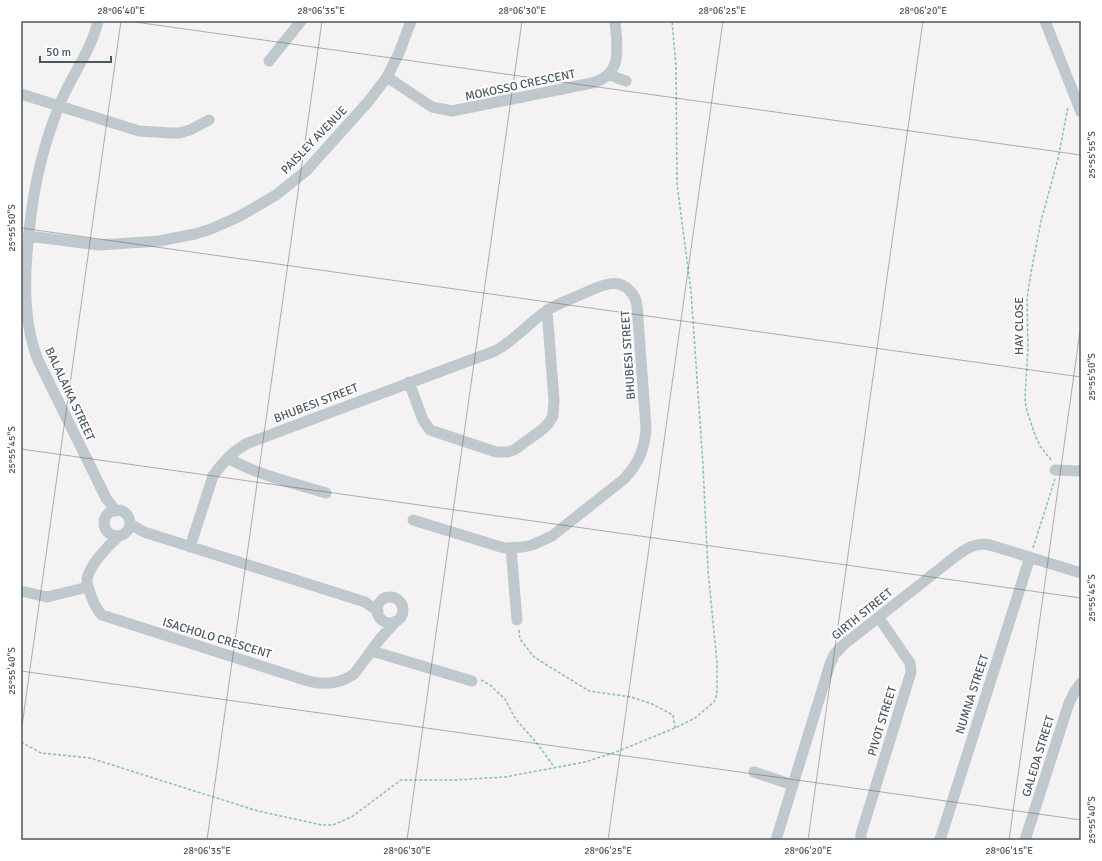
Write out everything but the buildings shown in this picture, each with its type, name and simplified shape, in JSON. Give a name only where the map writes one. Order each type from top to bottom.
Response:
[{"type":"street","name":"BALALAIKA STREET","points":[[98,21],[90,46],[59,105],[45,147],[36,181],[23,275],[26,306],[25,325],[38,360],[106,498],[116,511]]},
{"type":"street","points":[[269,61],[300,21]]},
{"type":"street","name":"PAISLEY AVENUE","points":[[28,236],[99,245],[172,240],[211,229],[240,216],[276,195],[306,171],[363,108],[387,77],[399,53],[411,21]]},
{"type":"street","points":[[615,21],[617,58],[614,68],[610,74],[626,81]]},
{"type":"street","points":[[1046,21],[1081,112]]},
{"type":"street","name":"MOKOSSO CRESCENT","points":[[387,77],[432,107],[452,111],[592,83],[602,80],[610,74]]},
{"type":"street","points":[[21,94],[59,105],[128,129],[148,132],[180,133],[190,130],[209,120]]},
{"type":"street","name":"BHUBESI STREET","points":[[190,547],[213,476],[228,458],[240,447],[501,348],[547,310],[557,304],[610,283],[621,285],[628,289],[633,294],[636,301],[638,314],[645,438],[641,455],[632,470],[617,486],[552,536],[543,541],[522,547],[511,548],[497,546],[413,520]]},
{"type":"street","points":[[409,382],[423,420],[430,430],[496,452],[507,452],[514,450],[543,429],[553,416],[554,400],[547,310]]},
{"type":"street","points":[[228,458],[264,474],[326,493]]},
{"type":"street","points":[[1055,470],[1081,471]]},
{"type":"street","name":"BALALAIKA STREET","points":[[106,498],[106,517]]},
{"type":"street","points":[[21,591],[47,597],[88,587],[87,580],[90,572],[105,550],[125,531],[128,518],[126,514],[120,511],[110,513],[106,517],[104,525],[108,532],[114,535],[125,531],[144,532],[365,602],[378,611]]},
{"type":"street","points":[[105,550],[108,532]]},
{"type":"street","name":"GIRTH STREET","points":[[776,840],[834,655],[842,646],[956,556],[972,546],[983,544],[990,545],[1081,573]]},
{"type":"street","points":[[511,548],[517,620]]},
{"type":"street","name":"NUMNA STREET","points":[[940,840],[1030,557]]},
{"type":"street","name":"ISACHOLO CRESCENT","points":[[88,587],[97,610],[106,617],[317,684],[326,684],[350,677],[358,671],[380,639],[396,621]]},
{"type":"street","points":[[386,598],[394,598],[401,604],[402,614],[396,621],[390,622],[384,621],[380,618],[378,611],[378,605],[382,601],[386,598]]},
{"type":"street","points":[[365,602],[382,601]]},
{"type":"street","name":"PIVOT STREET","points":[[861,840],[861,834],[911,672],[910,663],[879,618]]},
{"type":"street","name":"ISACHOLO CRESCENT","points":[[380,639],[384,621]]},
{"type":"street","points":[[372,651],[472,681]]},
{"type":"street","name":"GALEDA STREET","points":[[1026,840],[1068,703],[1081,683]]},
{"type":"street","points":[[754,772],[793,785]]},
{"type":"path","points":[[21,742],[40,753],[90,758],[258,811],[322,825],[333,825],[352,816],[401,780],[456,780],[505,777],[585,762],[616,752],[675,728],[695,718],[710,706],[716,698],[718,686],[717,663],[708,570],[703,466],[691,291],[677,184],[676,73],[672,21]]},
{"type":"path","name":"HAY CLOSE","points":[[1055,470],[1053,463],[1040,446],[1026,408],[1025,398],[1028,340],[1027,300],[1041,221],[1058,159],[1069,106]]},
{"type":"path","points":[[1030,557],[1046,503],[1054,483],[1055,470]]},
{"type":"path","points":[[517,620],[520,639],[534,657],[589,691],[631,697],[652,704],[673,715],[675,728]]},
{"type":"path","points":[[472,681],[479,679],[490,685],[505,699],[514,718],[539,746],[555,768]]}]
